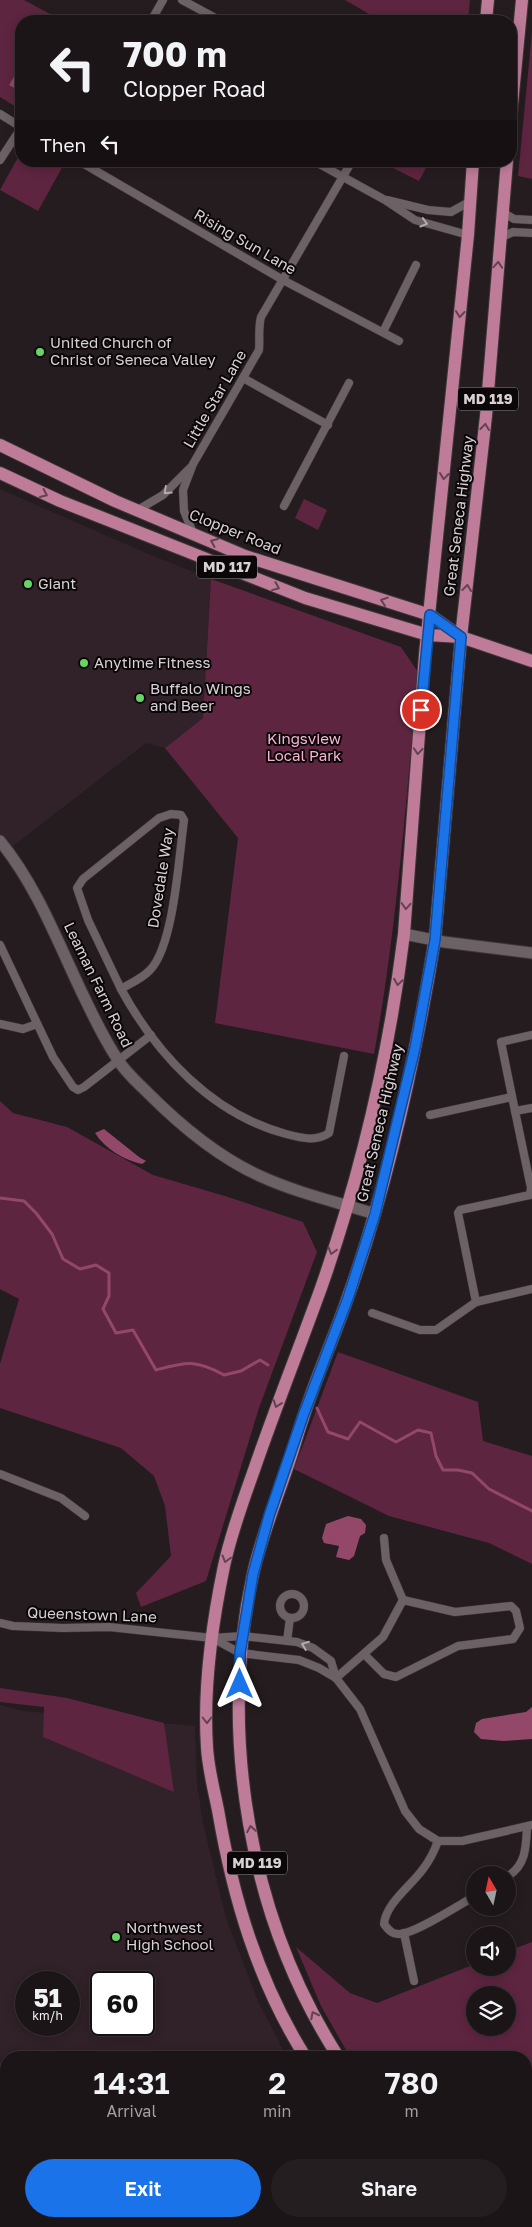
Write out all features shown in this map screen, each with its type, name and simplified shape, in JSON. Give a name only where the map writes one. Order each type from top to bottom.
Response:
[{"type":"main road","points":[[487,15],[488,0]]},
{"type":"main road","points":[[517,52],[522,0]]},
{"type":"main road","name":"Great Seneca Highway","points":[[302,2051],[266,1982],[243,1923],[228,1869],[207,1748],[207,1700],[212,1638],[224,1565],[240,1510],[322,1286],[347,1205],[378,1088],[398,979],[404,934],[428,635],[468,235],[472,167]]},
{"type":"main road","name":"Great Seneca Highway","points":[[334,2051],[324,2036],[299,1986],[258,1869],[240,1750],[240,1653],[253,1574],[269,1516],[303,1416],[348,1298],[375,1214],[415,1048],[435,940],[461,637],[486,416],[506,167]]},
{"type":"main road","name":"Clopper Road","points":[[0,445],[136,511],[245,556],[430,615],[461,637]]},
{"type":"main road","name":"Clopper Road","points":[[0,473],[60,502],[305,598],[428,635],[461,637],[532,661]]},
{"type":"street","points":[[154,15],[163,0]]},
{"type":"street","points":[[182,0],[209,15]]},
{"type":"street","points":[[0,114],[15,123]]},
{"type":"street","points":[[0,160],[15,136]]},
{"type":"street","name":"Rising Sun Lane","points":[[89,167],[283,280],[399,341]]},
{"type":"street","points":[[325,167],[385,200],[415,220],[468,235]]},
{"type":"street","name":"Little Star Lane","points":[[193,533],[184,511],[183,490],[193,464],[259,350],[258,330],[261,317],[349,167]]},
{"type":"street","points":[[385,200],[428,210],[451,212],[469,202]]},
{"type":"street","points":[[502,205],[504,213],[514,220],[532,220]]},
{"type":"street","points":[[500,238],[513,232],[532,233]]},
{"type":"street","points":[[383,332],[416,265]]},
{"type":"street","points":[[243,378],[328,425]]},
{"type":"street","points":[[284,506],[350,383]]},
{"type":"street","name":"Little Star Lane","points":[[136,511],[163,495],[193,464]]},
{"type":"street","name":"Dovedale Way","points":[[121,989],[150,970],[159,957],[164,943],[176,880],[184,820],[181,815],[171,814],[159,818],[83,879],[77,888],[85,913],[121,989],[135,1014],[180,1069],[208,1096],[241,1116],[273,1130],[302,1138],[321,1138],[329,1133],[344,1056]]},
{"type":"street","name":"Leaman Farm Road","points":[[2,849],[19,866],[49,918],[86,1002],[119,1061],[172,1118],[238,1165],[284,1186],[375,1214]]},
{"type":"street","points":[[404,934],[532,953]]},
{"type":"street","points":[[0,947],[53,1057],[73,1087],[78,1090],[119,1061],[151,1035]]},
{"type":"street","points":[[0,1024],[23,1029],[37,1024]]},
{"type":"street","points":[[476,1302],[458,1213],[460,1210],[530,1195],[531,1188],[500,1042],[532,1034]]},
{"type":"street","points":[[430,1115],[512,1097]]},
{"type":"street","points":[[515,1112],[532,1108]]},
{"type":"street","points":[[372,1313],[420,1330],[436,1330],[476,1302],[532,1289]]},
{"type":"street","points":[[0,1474],[61,1498],[85,1516]]},
{"type":"street","points":[[384,1538],[386,1560],[403,1600]]},
{"type":"street","points":[[336,1678],[383,1637],[403,1600]]},
{"type":"street","points":[[364,1654],[384,1674],[400,1676],[458,1646],[513,1639],[520,1628],[516,1611],[511,1606],[455,1612],[403,1600]]},
{"type":"street","points":[[278,1657],[290,1618]]},
{"type":"street","name":"Queenstown Lane","points":[[0,1623],[13,1626],[63,1628],[109,1627],[212,1638]]},
{"type":"street","points":[[212,1638],[243,1636],[297,1642],[314,1648],[331,1661],[336,1678],[360,1709],[396,1792],[412,1822],[427,1836],[438,1841],[462,1841],[483,1838],[530,1826],[522,1864],[516,1869]]},
{"type":"street","points":[[212,1638],[240,1653],[299,1660],[319,1668],[336,1678]]},
{"type":"street","points":[[438,1841],[432,1857],[423,1870],[385,1914],[384,1924],[390,1932],[399,1934],[412,1931],[466,1901]]},
{"type":"street","points":[[404,1933],[414,1981]]},
{"type":"shaded area","points":[[15,75],[15,88],[9,85]]},
{"type":"shaded area","points":[[0,489],[211,579],[203,718],[165,748],[146,743],[8,850],[0,841]]},
{"type":"shaded area","points":[[104,1129],[146,1161],[142,1164],[135,1162],[122,1157],[110,1149],[95,1133]]},
{"type":"shaded area","points":[[348,1516],[361,1519],[366,1525],[365,1533],[360,1536],[354,1556],[349,1560],[336,1557],[339,1546],[324,1543],[322,1538],[326,1524]]},
{"type":"shaded area","name":"Northwest High School","points":[[0,1705],[23,1711],[195,1726],[197,1784],[203,1823],[226,1918],[258,2001],[284,2051],[0,2051]]},
{"type":"shaded area","points":[[532,1707],[532,1739],[503,1741],[481,1739],[474,1732],[476,1723],[482,1719],[526,1712]]},
{"type":"green space","points":[[0,0],[24,0],[52,15],[15,15],[15,106],[0,97]]},
{"type":"green space","points":[[345,0],[470,0],[469,15],[371,15]]},
{"type":"green space","points":[[532,32],[532,179],[518,176]]},
{"type":"green space","points":[[15,163],[15,167],[62,167],[38,211],[0,190]]},
{"type":"green space","points":[[391,167],[426,167],[419,181]]},
{"type":"green space","points":[[304,499],[327,510],[318,530],[295,518]]},
{"type":"green space","name":"Kingsview Local Park","points":[[211,579],[401,647],[418,672],[395,912],[374,1054],[215,1023],[238,838],[165,748],[203,718]]},
{"type":"green space","points":[[0,1101],[13,1113],[67,1127],[153,1175],[303,1222],[317,1252],[259,1408],[206,1581],[141,1607],[136,1593],[171,1556],[165,1506],[154,1476],[121,1448],[0,1408],[0,1364],[19,1299],[0,1289]]},
{"type":"green space","points":[[338,1352],[478,1402],[483,1441],[532,1456],[532,1564],[489,1543],[389,1516],[294,1469]]},
{"type":"green space","points":[[0,1688],[67,1698],[164,1723],[174,1792],[43,1737],[44,1707],[0,1702]]},
{"type":"green space","points":[[532,1942],[532,2051],[347,2051],[321,2006],[296,1947],[350,1993],[377,2003],[466,1968],[466,1976],[516,1976],[516,1948]]},
{"type":"waterway","points":[[0,1198],[24,1201],[52,1234],[63,1259],[80,1269],[96,1265],[109,1273],[109,1296],[103,1309],[116,1333],[133,1330],[156,1370],[175,1365],[198,1364],[224,1375],[241,1371],[260,1360],[268,1365]]},
{"type":"waterway","points":[[317,1408],[328,1432],[348,1439],[360,1422],[396,1442],[418,1430],[431,1433],[436,1456],[443,1470],[458,1470],[472,1473],[489,1489],[532,1511]]},
{"type":"place","name":"United Church of Christ of Seneca Valley","points":[[40,352]]},
{"type":"place","name":"Giant","points":[[28,584]]},
{"type":"place","name":"Anytime Fitness","points":[[84,663]]},
{"type":"place","name":"Buffalo Wings and Beer","points":[[140,698]]},
{"type":"place","name":"Northwest High School","points":[[116,1937]]},
{"type":"route","points":[[240,1684],[240,1653],[253,1574],[269,1516],[287,1469],[303,1416],[348,1298],[375,1214],[415,1048],[430,971],[435,940],[461,637],[430,615],[421,710]]}]
